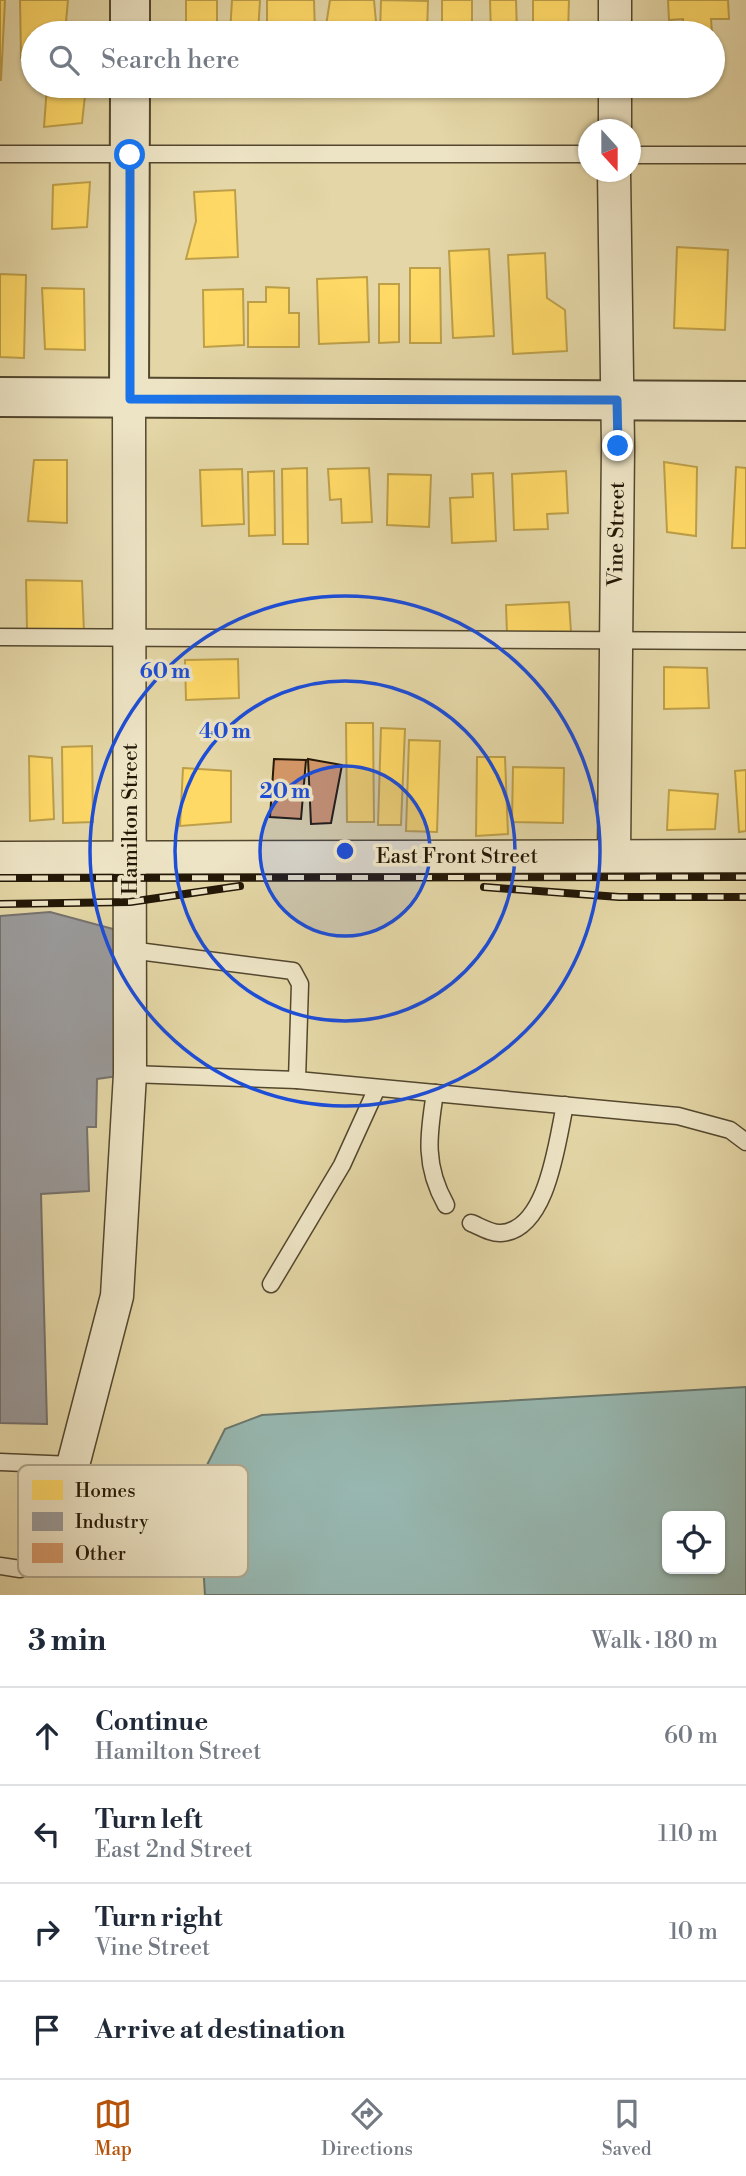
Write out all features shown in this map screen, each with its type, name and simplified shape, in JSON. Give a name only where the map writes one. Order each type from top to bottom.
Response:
[{"type":"street","points":[[130,0],[130,21]]},
{"type":"street","points":[[615,0],[615,21]]},
{"type":"street","name":"Hamilton Street","points":[[73,1465],[117,1296],[130,1074],[130,98]]},
{"type":"street","points":[[614,119],[615,98]]},
{"type":"street","name":"Vine Street","points":[[614,182],[617,400],[614,855]]},
{"type":"street","points":[[0,397],[746,401]]},
{"type":"street","name":"East Front Street","points":[[0,858],[746,856]]},
{"type":"lane","points":[[0,154],[578,154]]},
{"type":"lane","points":[[641,155],[746,156]]},
{"type":"lane","points":[[0,638],[746,641]]},
{"type":"lane","points":[[130,950],[293,971],[300,984],[297,1080]]},
{"type":"lane","points":[[130,1074],[297,1080],[678,1116],[730,1130],[746,1142]]},
{"type":"lane","points":[[271,1284],[342,1165],[377,1088]]},
{"type":"lane","points":[[435,1093],[428,1140],[433,1182],[446,1205]]},
{"type":"lane","points":[[471,1223],[500,1234],[519,1228],[533,1214],[548,1184],[565,1105]]},
{"type":"lane","points":[[0,1462],[73,1465]]},
{"type":"lane","points":[[0,1566],[18,1569]]},
{"type":"water","points":[[746,1387],[746,1595],[205,1595],[204,1577],[248,1577],[248,1465],[207,1465],[225,1429],[262,1415]]},
{"type":"building: Homes","points":[[0,0],[5,0],[1,80],[0,80]]},
{"type":"building: Homes","points":[[20,0],[68,0],[66,21],[21,21],[21,58]]},
{"type":"building: Homes","points":[[186,0],[217,0],[217,21],[186,21]]},
{"type":"building: Homes","points":[[232,0],[260,0],[259,21],[231,21]]},
{"type":"building: Homes","points":[[267,0],[314,0],[315,21],[267,21]]},
{"type":"building: Homes","points":[[330,0],[374,0],[376,21],[327,21]]},
{"type":"building: Homes","points":[[381,0],[428,1],[427,21],[380,21]]},
{"type":"building: Homes","points":[[442,0],[472,0],[472,21],[442,21]]},
{"type":"building: Homes","points":[[490,0],[516,0],[517,21],[491,21]]},
{"type":"building: Homes","points":[[533,0],[569,0],[568,21],[533,21]]},
{"type":"building: Homes","points":[[668,0],[728,0],[729,19],[669,20]]},
{"type":"building: Homes","points":[[46,98],[85,98],[82,123],[44,127]]},
{"type":"building: Homes","points":[[90,182],[87,227],[52,229],[53,185]]},
{"type":"building: Homes","points":[[235,190],[238,257],[186,259],[196,221],[194,192]]},
{"type":"building: Homes","points":[[677,247],[728,250],[725,330],[674,328]]},
{"type":"building: Homes","points":[[489,249],[494,336],[453,338],[449,251]]},
{"type":"building: Homes","points":[[545,253],[547,298],[565,310],[567,351],[513,354],[508,255]]},
{"type":"building: Homes","points":[[410,268],[440,268],[441,343],[410,343]]},
{"type":"building: Homes","points":[[0,274],[26,275],[24,358],[0,357]]},
{"type":"building: Homes","points":[[367,277],[369,342],[319,344],[317,279]]},
{"type":"building: Homes","points":[[379,284],[399,284],[399,342],[379,343]]},
{"type":"building: Homes","points":[[266,287],[289,288],[289,313],[299,313],[299,347],[248,347],[248,302],[266,302]]},
{"type":"building: Homes","points":[[42,288],[84,289],[85,350],[45,349]]},
{"type":"building: Homes","points":[[243,289],[244,345],[204,347],[203,290]]},
{"type":"building: Homes","points":[[34,460],[67,460],[67,523],[28,521]]},
{"type":"building: Homes","points":[[664,462],[697,467],[696,536],[667,532]]},
{"type":"building: Homes","points":[[736,467],[746,468],[746,548],[732,548]]},
{"type":"building: Homes","points":[[307,468],[308,544],[283,544],[282,469]]},
{"type":"building: Homes","points":[[369,468],[372,522],[342,523],[341,499],[330,500],[328,469]]},
{"type":"building: Homes","points":[[242,469],[244,524],[202,526],[200,470]]},
{"type":"building: Homes","points":[[274,471],[275,535],[249,536],[248,472]]},
{"type":"building: Homes","points":[[566,471],[568,513],[547,514],[548,529],[514,530],[512,474]]},
{"type":"building: Homes","points":[[493,473],[496,541],[452,543],[450,498],[473,497],[472,474]]},
{"type":"building: Homes","points":[[388,474],[431,475],[429,527],[387,525]]},
{"type":"building: Homes","points":[[26,580],[82,581],[84,633],[27,629]]},
{"type":"building: Homes","points":[[569,602],[571,632],[507,635],[506,605]]},
{"type":"building: Homes","points":[[238,659],[239,698],[186,700],[185,660]]},
{"type":"building: Homes","points":[[664,667],[707,668],[709,708],[664,709]]},
{"type":"building: Homes","points":[[346,723],[373,723],[374,822],[347,822]]},
{"type":"building: Homes","points":[[381,728],[405,729],[401,825],[378,825]]},
{"type":"building: Homes","points":[[409,740],[440,741],[437,832],[406,831]]},
{"type":"building: Homes","points":[[92,746],[93,822],[63,823],[62,747]]},
{"type":"building: Homes","points":[[29,756],[52,758],[54,819],[30,821]]},
{"type":"building: Homes","points":[[477,757],[505,757],[508,834],[476,836]]},
{"type":"building: Homes","points":[[513,767],[564,768],[563,823],[512,822]]},
{"type":"building: Homes","points":[[183,768],[231,771],[231,822],[180,826]]},
{"type":"building: Homes","points":[[746,770],[746,831],[739,832],[735,771]]},
{"type":"building: Homes","points":[[669,790],[718,794],[715,829],[667,830]]},
{"type":"building: Industry","points":[[50,912],[117,930],[119,1076],[97,1079],[96,1127],[87,1127],[89,1191],[41,1194],[47,1424],[0,1423],[0,916]]},
{"type":"building: Other","points":[[274,759],[306,760],[301,819],[270,817]]},
{"type":"building: Other","points":[[308,759],[342,765],[331,823],[311,824]]},
{"type":"railway","points":[[0,878],[746,877]]},
{"type":"railway","points":[[0,904],[130,902],[240,886]]},
{"type":"railway","points":[[484,887],[619,897],[746,897]]},
{"type":"route","points":[[130,155],[130,399],[617,400],[618,446]]}]
